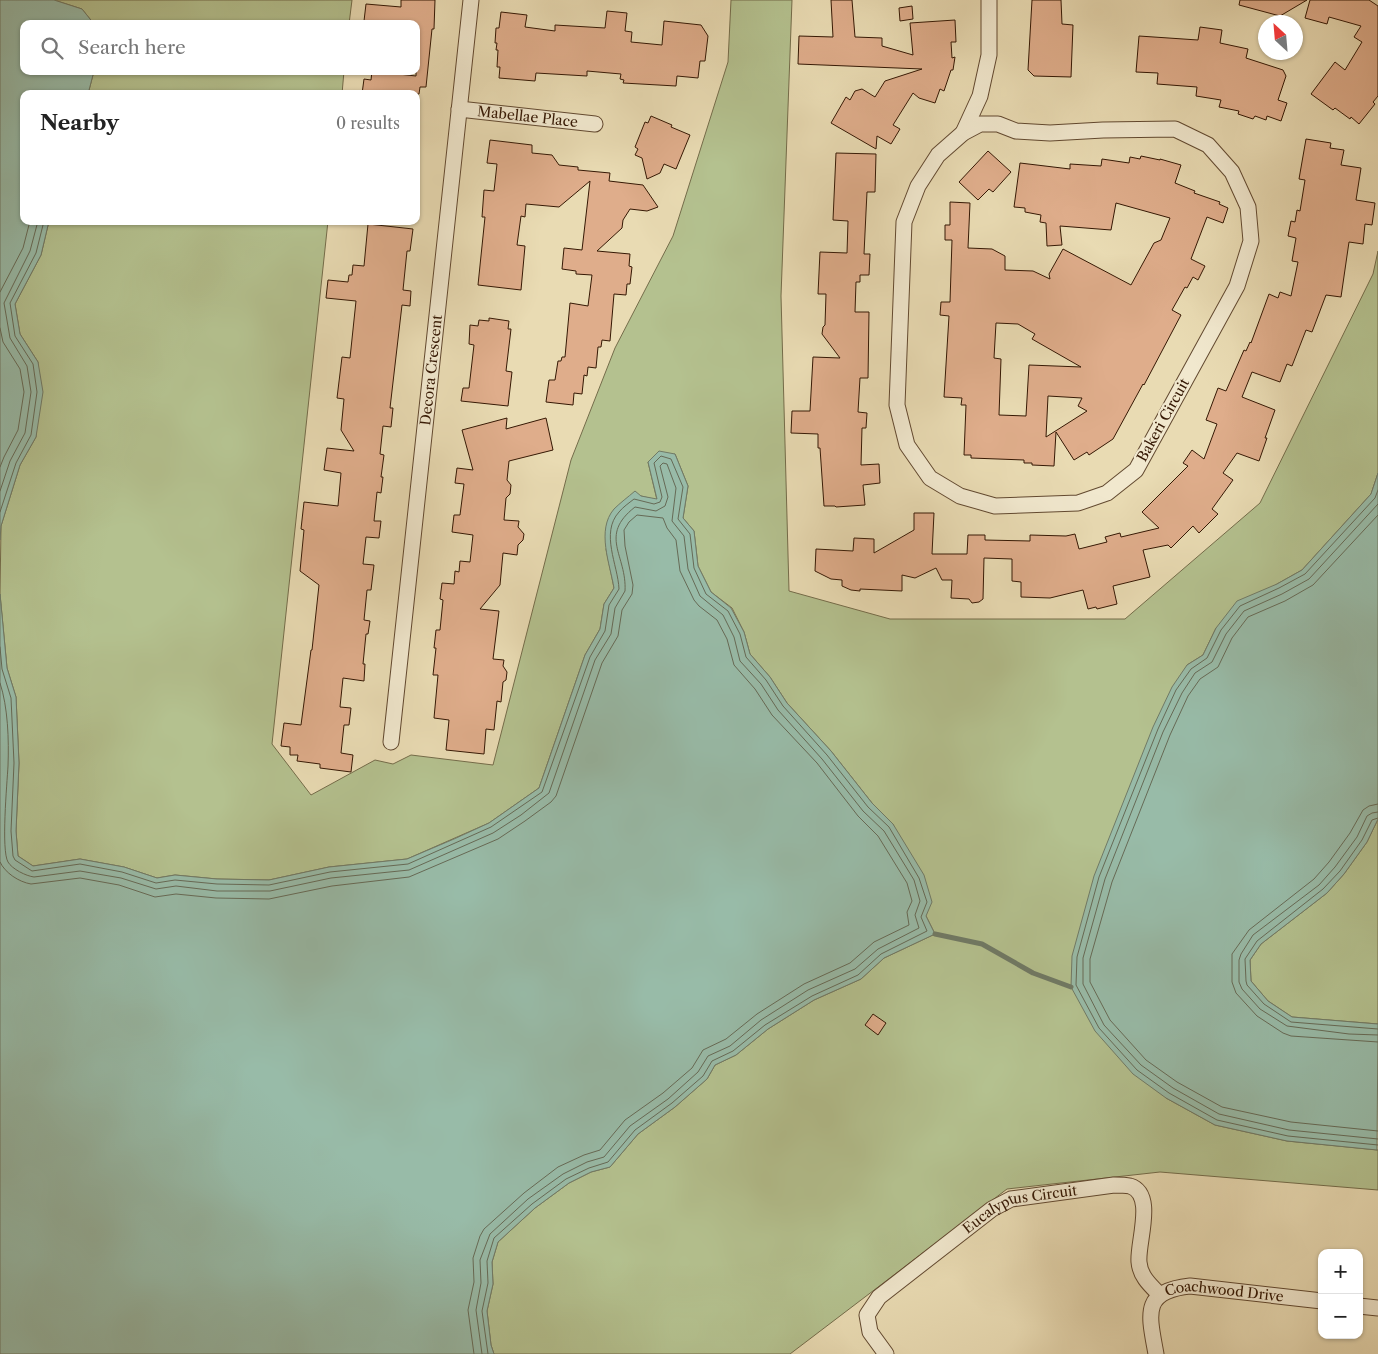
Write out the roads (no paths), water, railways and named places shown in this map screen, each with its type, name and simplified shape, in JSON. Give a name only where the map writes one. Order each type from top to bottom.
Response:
[{"type":"street","name":"Decora Crescent","points":[[390,742],[471,0]]},
{"type":"street","name":"Bakeri Circuit","points":[[963,133],[980,124],[998,124],[1016,131],[1050,133],[1175,129],[1208,145],[1232,172],[1248,207],[1251,241],[1236,286],[1136,470],[1107,493],[1078,503],[995,506],[960,496],[930,478],[907,446],[897,405],[904,222],[918,186],[938,154],[963,133],[980,96],[990,55],[990,0]]},
{"type":"street","name":"Mabellae Place","points":[[459,109],[595,124]]},
{"type":"street","name":"Eucalyptus Circuit","points":[[886,1354],[870,1332],[868,1315],[879,1297],[992,1209],[1011,1199],[1114,1185],[1132,1186],[1145,1204],[1139,1263],[1146,1281],[1159,1294]]},
{"type":"street","name":"Coachwood Drive","points":[[1156,1354],[1150,1323],[1152,1305],[1159,1294],[1174,1288],[1190,1286],[1318,1301]]},
{"type":"street","points":[[1363,1306],[1378,1308]]},
{"type":"water","points":[[0,0],[54,0],[82,9],[91,20],[20,20],[20,75],[93,75],[89,90],[20,90],[20,225],[48,225],[41,255],[15,304],[20,334],[38,362],[43,392],[36,437],[20,465],[1,526],[0,540]]},
{"type":"water","points":[[659,451],[675,454],[688,486],[683,518],[694,531],[698,566],[711,592],[731,608],[744,632],[750,654],[770,677],[787,703],[831,751],[872,803],[893,824],[924,875],[932,902],[926,916],[935,934],[884,958],[861,979],[814,1000],[768,1029],[736,1055],[715,1065],[707,1079],[675,1107],[638,1134],[610,1167],[591,1172],[569,1183],[535,1208],[498,1242],[492,1262],[493,1284],[487,1311],[491,1345],[494,1354],[0,1354],[0,594],[7,668],[16,697],[19,763],[16,831],[18,856],[33,866],[80,859],[124,867],[157,878],[175,875],[217,879],[269,880],[329,867],[407,859],[489,823],[539,788],[585,655],[600,629],[604,604],[614,588],[607,558],[605,537],[609,517],[614,509],[635,491],[641,496],[657,499],[648,462]]},
{"type":"water","points":[[1378,473],[1378,819],[1367,842],[1344,874],[1327,893],[1261,944],[1250,960],[1251,981],[1268,1001],[1292,1017],[1378,1024],[1377,1150],[1287,1141],[1215,1125],[1166,1098],[1133,1074],[1095,1031],[1071,987],[1072,956],[1094,876],[1153,727],[1172,687],[1187,665],[1203,655],[1216,628],[1237,601],[1277,584],[1302,570],[1371,494]]},
{"type":"waterway","points":[[935,934],[982,944],[1033,973],[1071,987]]}]
